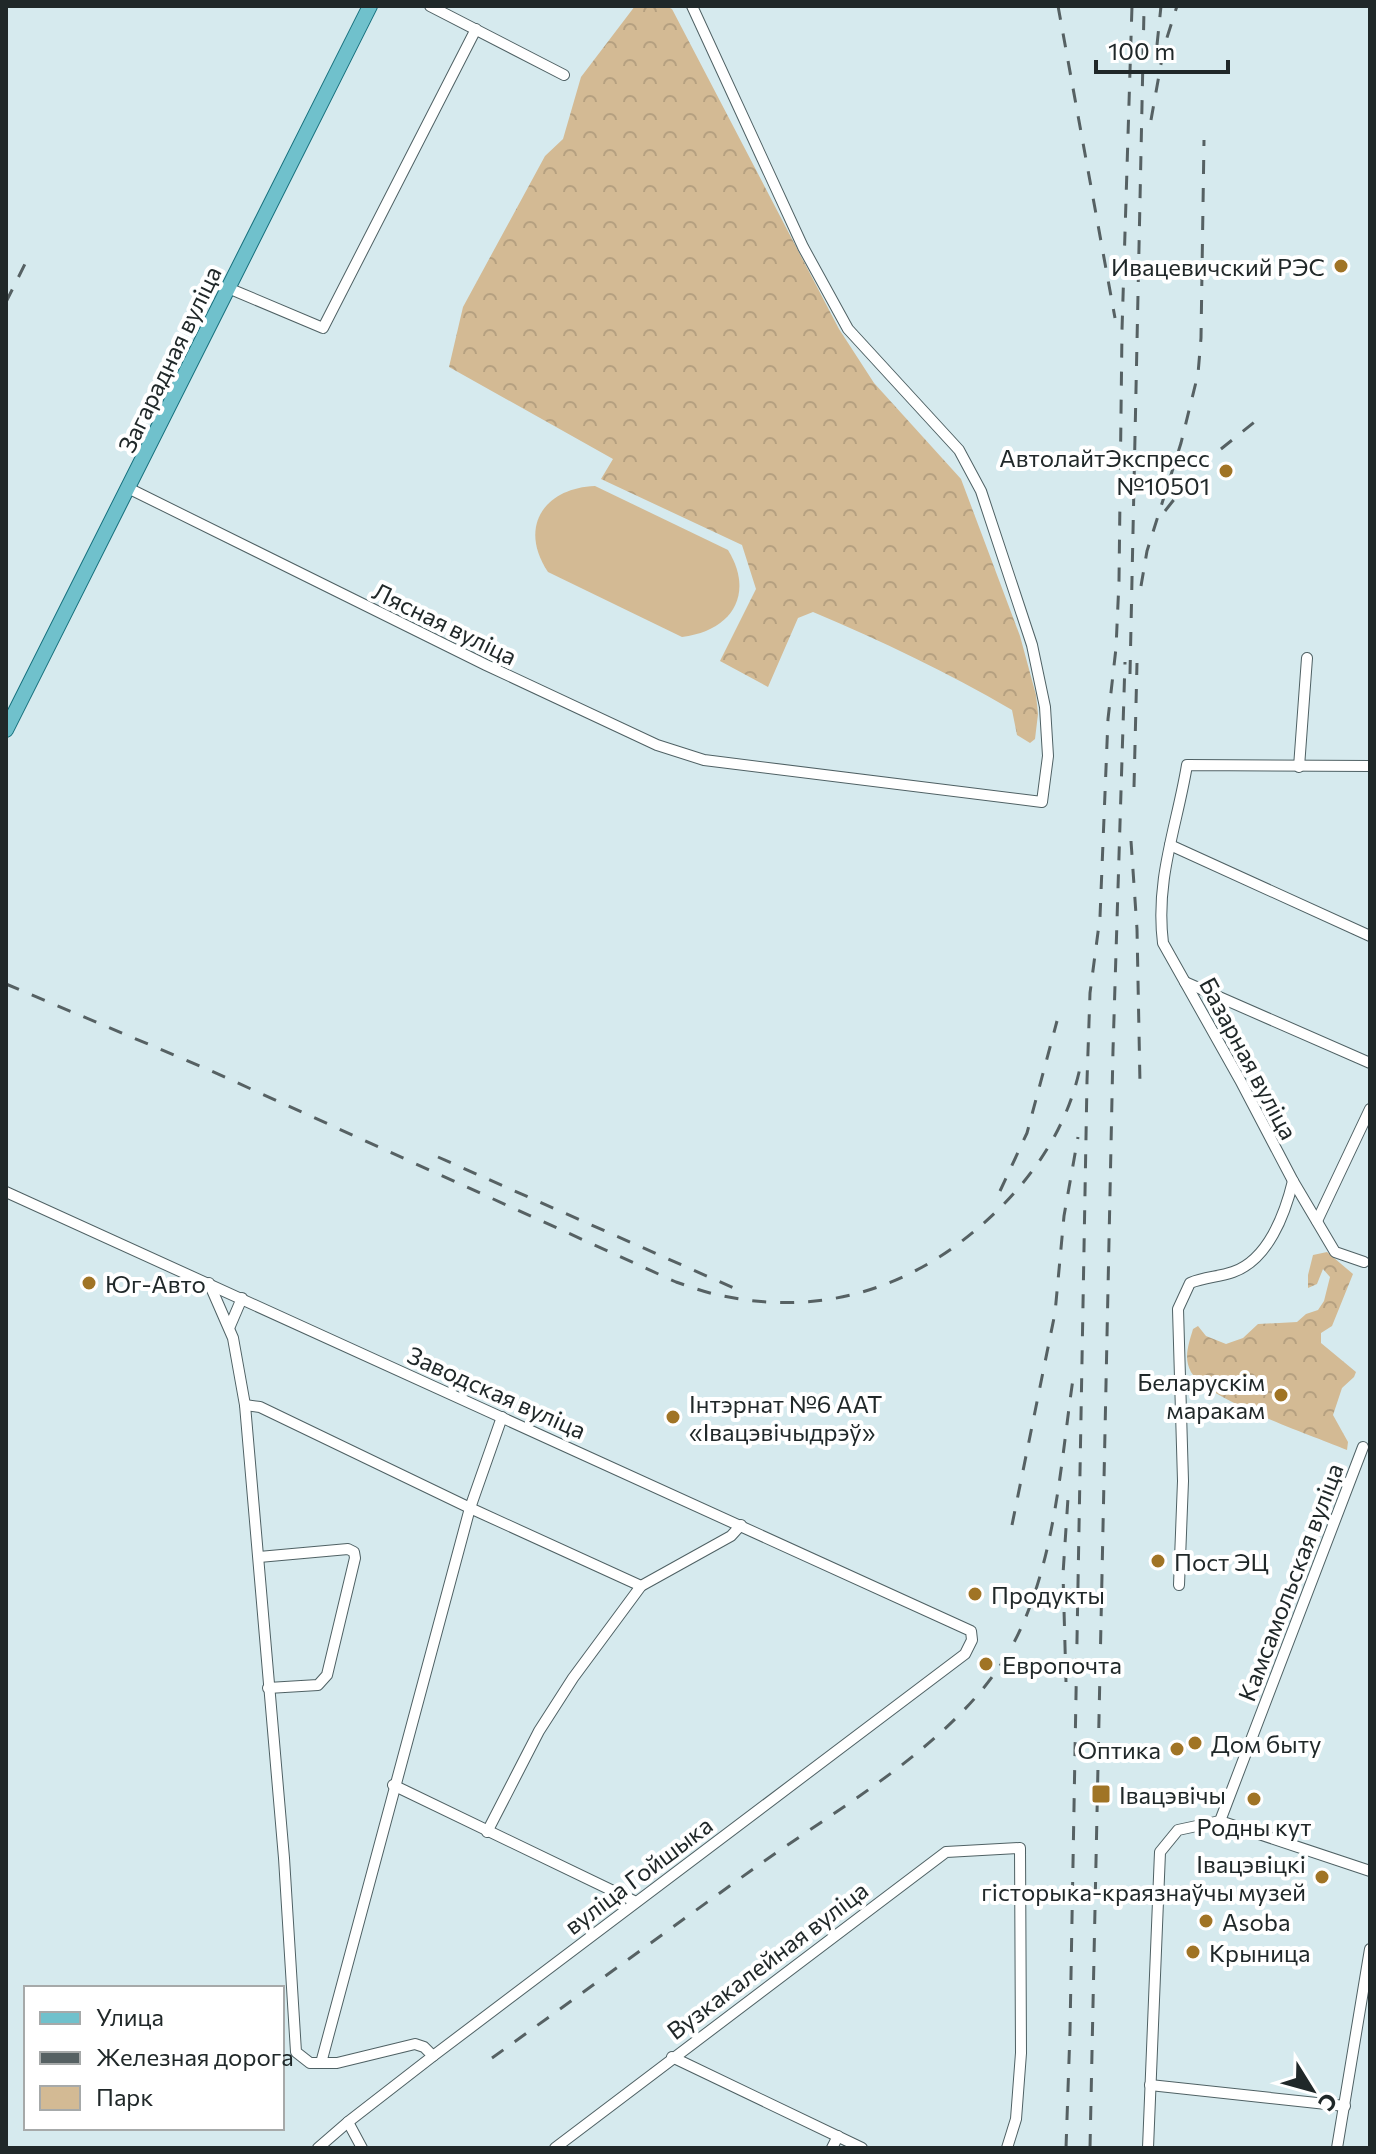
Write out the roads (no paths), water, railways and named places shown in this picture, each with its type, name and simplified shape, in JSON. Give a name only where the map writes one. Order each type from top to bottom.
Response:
[{"type":"main road","name":"Загарадная вуліца","points":[[6,730],[370,6]]},
{"type":"street","points":[[430,6],[564,75]]},
{"type":"street","name":"Лясная вуліца","points":[[128,488],[461,653],[657,745],[704,760],[1042,802],[1048,756],[1045,707],[1032,645],[981,491],[959,450],[848,329],[803,247],[692,6]]},
{"type":"street","points":[[228,288],[323,328],[476,29]]},
{"type":"street","points":[[1307,658],[1299,767],[1370,766]]},
{"type":"street","name":"Базарная вуліца","points":[[1299,767],[1187,765],[1161,880],[1160,924],[1163,943],[1335,1252],[1364,1262]]},
{"type":"street","points":[[1170,845],[1370,936]]},
{"type":"street","points":[[1185,982],[1370,1063]]},
{"type":"street","points":[[1317,1221],[1370,1109]]},
{"type":"street","points":[[1179,1585],[1183,1481],[1178,1309],[1190,1283],[1232,1273],[1259,1254],[1287,1204],[1293,1181]]},
{"type":"street","name":"Заводская вуліца","points":[[6,1192],[971,1631]]},
{"type":"street","points":[[209,1283],[230,1326],[245,1405],[284,1858],[296,2052],[310,2063],[337,2063],[415,2044],[424,2047],[433,2056]]},
{"type":"street","points":[[230,1326],[242,1298]]},
{"type":"street","points":[[245,1405],[260,1407],[641,1586]]},
{"type":"street","points":[[321,2063],[393,1785],[470,1508],[502,1417]]},
{"type":"street","name":"Камсамольская вуліца","points":[[1220,1821],[1363,1447]]},
{"type":"street","points":[[487,1832],[539,1731],[573,1678],[641,1586],[731,1536],[741,1525]]},
{"type":"street","points":[[259,1557],[348,1549],[354,1552],[355,1558],[327,1675],[318,1685],[268,1688]]},
{"type":"street","name":"вуліца Гойшыка","points":[[318,2148],[433,2056],[965,1654],[972,1640],[971,1631]]},
{"type":"street","points":[[393,1785],[636,1902]]},
{"type":"street","points":[[1148,2148],[1160,1852],[1178,1830],[1220,1821],[1370,1871]]},
{"type":"street","name":"Вузкакалейная вуліца","points":[[555,2148],[946,1852],[1020,1848],[1021,2053],[1016,2119],[1007,2148]]},
{"type":"street","points":[[1337,2148],[1370,1949]]},
{"type":"street","points":[[672,2057],[862,2148]]},
{"type":"street","points":[[1150,2085],[1345,2106]]},
{"type":"street","points":[[348,2122],[362,2148]]},
{"type":"street","points":[[832,2148],[838,2136]]},
{"type":"railway","points":[[1058,6],[1115,318]]},
{"type":"railway","points":[[1066,2148],[1087,1081],[1090,993],[1100,917],[1108,719],[1119,581],[1122,330],[1132,6]]},
{"type":"railway","points":[[1157,45],[1161,6]]},
{"type":"railway","points":[[1151,120],[1164,47],[1177,6]]},
{"type":"railway","points":[[1130,674],[1144,10]]},
{"type":"railway","points":[[1141,586],[1147,551],[1181,443],[1198,374],[1204,140]]},
{"type":"railway","points":[[6,302],[28,258]]},
{"type":"railway","points":[[1165,511],[1201,465],[1262,416]]},
{"type":"railway","points":[[1090,2148],[1113,1050],[1125,662]]},
{"type":"railway","points":[[1134,787],[1137,663]]},
{"type":"railway","points":[[1131,841],[1137,929],[1140,1084]]},
{"type":"railway","points":[[6,984],[207,1069],[676,1282],[717,1295],[762,1302],[837,1298],[873,1289],[907,1275],[970,1235],[1014,1193],[1039,1161],[1068,1108],[1080,1068]]},
{"type":"railway","points":[[1000,1191],[1027,1133],[1057,1021]]},
{"type":"railway","points":[[1012,1525],[1055,1313],[1064,1216],[1078,1137]]},
{"type":"railway","points":[[438,1157],[736,1289]]},
{"type":"railway","points":[[492,2058],[896,1770],[961,1713],[989,1682],[1026,1617],[1047,1551],[1073,1379]]},
{"type":"railway","points":[[1066,1682],[1063,1574],[1068,1498]]},
{"type":"place","name":"Ивацевичский РЭС","points":[[1341,266]]},
{"type":"place","name":"АвтолайтЭкспресс №10501","points":[[1226,471]]},
{"type":"place","name":"Юг-Авто","points":[[89,1283]]},
{"type":"place","name":"Беларускім маракам","points":[[1281,1395]]},
{"type":"place","name":"Інтэрнат №6 ААТ «Івацэвічыдрэў»","points":[[673,1417]]},
{"type":"place","name":"Пост ЭЦ","points":[[1158,1561]]},
{"type":"place","name":"Продукты","points":[[975,1594]]},
{"type":"place","name":"Европочта","points":[[986,1664]]},
{"type":"place","name":"Дом быту","points":[[1195,1743]]},
{"type":"place","name":"Оптика","points":[[1177,1749]]},
{"type":"place","name":"Івацэвічы","points":[[1101,1794]]},
{"type":"place","name":"Родны кут","points":[[1254,1799]]},
{"type":"place","name":"Івацэвіцкі гісторыка-краязнаўчы музей","points":[[1322,1877]]},
{"type":"place","name":"Asoba","points":[[1206,1921]]},
{"type":"place","name":"Крыница","points":[[1193,1952]]}]
